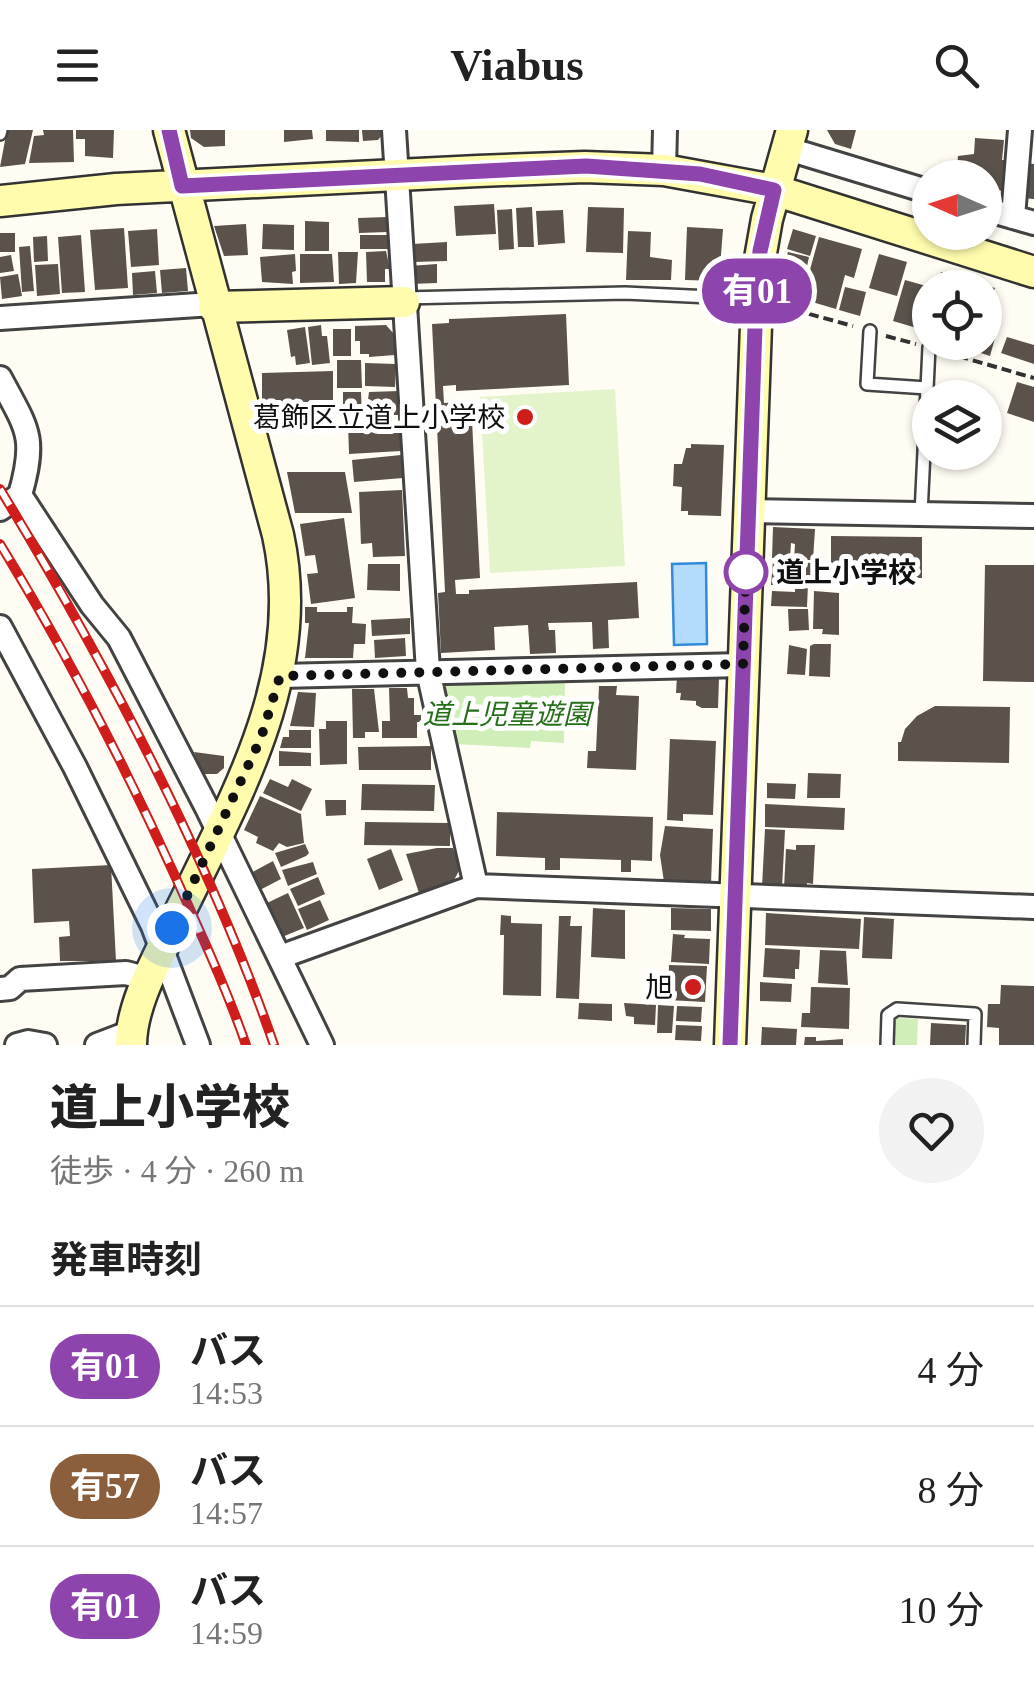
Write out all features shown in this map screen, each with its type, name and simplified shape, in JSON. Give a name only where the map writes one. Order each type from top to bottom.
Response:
[{"type":"street","points":[[97,1045],[131,1038],[149,978],[261,738],[280,676],[284,560],[169,130]]},
{"type":"street","points":[[394,130],[428,672],[476,886]]},
{"type":"street","points":[[664,170],[665,130]]},
{"type":"street","points":[[1020,130],[1024,220]]},
{"type":"street","points":[[730,1045],[760,251],[788,139],[912,185]]},
{"type":"street","points":[[0,201],[182,186],[586,166],[664,170],[774,190],[1034,272]]},
{"type":"street","points":[[0,318],[404,300]]},
{"type":"street","points":[[0,378],[19,413],[30,445],[20,495],[0,509]]},
{"type":"street","points":[[20,495],[118,638],[218,830],[322,1045]]},
{"type":"street","points":[[748,511],[1034,516]]},
{"type":"street","points":[[0,627],[75,767],[162,948],[198,1045]]},
{"type":"street","points":[[280,676],[743,664]]},
{"type":"street","points":[[280,957],[476,886],[1034,907]]},
{"type":"street","points":[[0,989],[10,988],[20,979],[126,973],[149,978]]},
{"type":"street","points":[[18,1045],[45,1045]]},
{"type":"lane","points":[[404,300],[625,292],[756,298]]},
{"type":"lane","points":[[870,331],[867,384],[912,387]]},
{"type":"lane","points":[[922,514],[924,470]]},
{"type":"lane","points":[[886,1045],[888,1015],[897,1009],[975,1014],[974,1045]]},
{"type":"path","points":[[756,298],[912,343]]},
{"type":"path","points":[[971,360],[1034,378]]},
{"type":"green space","points":[[615,389],[625,566],[490,573],[480,397]]},
{"type":"green space","name":"道上児童遊園","points":[[450,681],[565,682],[564,743],[531,741],[530,748],[456,744],[443,687]]},
{"type":"green space","points":[[897,1018],[918,1019],[917,1045],[891,1045],[893,1022]]},
{"type":"water","points":[[706,563],[707,644],[674,645],[672,564]]},
{"type":"building","points":[[7,130],[33,130],[25,164],[0,167]]},
{"type":"building","points":[[43,130],[73,130],[74,162],[29,163],[34,136],[44,135]]},
{"type":"building","points":[[76,130],[114,130],[113,158],[85,156],[85,139],[76,139]]},
{"type":"building","points":[[190,130],[225,130],[225,146],[204,147],[191,138]]},
{"type":"building","points":[[284,130],[312,130],[313,139],[284,142]]},
{"type":"building","points":[[326,130],[359,130],[359,142],[326,141]]},
{"type":"building","points":[[362,130],[382,130],[383,134],[378,140],[363,141]]},
{"type":"building","points":[[827,130],[856,130],[851,149],[835,144]]},
{"type":"building","points":[[975,138],[1004,140],[1002,160],[958,160],[958,156],[974,154]]},
{"type":"building","points":[[1002,160],[1008,160],[1006,192],[1002,191]]},
{"type":"building","points":[[1025,163],[1034,164],[1034,199],[1022,198]]},
{"type":"building","points":[[494,204],[496,234],[456,236],[454,206]]},
{"type":"building","points":[[532,207],[534,247],[518,247],[516,208]]},
{"type":"building","points":[[588,207],[624,208],[623,253],[586,252]]},
{"type":"building","points":[[512,209],[514,249],[499,250],[497,210]]},
{"type":"building","points":[[563,210],[565,243],[538,245],[536,211]]},
{"type":"building","points":[[387,217],[387,232],[359,233],[358,218]]},
{"type":"building","points":[[305,221],[329,222],[329,251],[305,251]]},
{"type":"building","points":[[246,224],[248,255],[224,256],[214,226]]},
{"type":"building","points":[[263,224],[294,225],[294,250],[262,249]]},
{"type":"building","points":[[687,227],[723,229],[719,281],[685,280]]},
{"type":"building","points":[[124,228],[128,288],[95,290],[90,230]]},
{"type":"building","points":[[157,229],[159,265],[131,267],[128,231]]},
{"type":"building","points":[[793,229],[816,236],[810,256],[787,249]]},
{"type":"building","points":[[628,231],[651,232],[650,257],[672,260],[671,280],[626,280]]},
{"type":"building","points":[[0,233],[15,233],[15,252],[0,252]]},
{"type":"building","points":[[81,235],[85,292],[62,293],[58,237]]},
{"type":"building","points":[[360,235],[388,235],[388,249],[360,249]]},
{"type":"building","points":[[47,236],[48,261],[34,262],[33,237]]},
{"type":"building","points":[[819,237],[862,249],[854,278],[845,275],[836,309],[802,299]]},
{"type":"building","points":[[447,242],[447,261],[413,262],[412,244]]},
{"type":"building","points":[[30,246],[34,291],[22,292],[19,247]]},
{"type":"building","points":[[386,251],[390,269],[385,269],[385,282],[367,282],[366,252]]},
{"type":"building","points":[[338,252],[358,252],[356,283],[339,284]]},
{"type":"building","points":[[788,252],[809,257],[806,271],[784,265]]},
{"type":"building","points":[[295,254],[293,284],[262,282],[260,257]]},
{"type":"building","points":[[300,254],[332,254],[334,282],[300,283]]},
{"type":"building","points":[[879,254],[907,262],[897,296],[869,288]]},
{"type":"building","points":[[11,255],[14,271],[0,273],[0,257]]},
{"type":"building","points":[[58,264],[60,294],[37,296],[35,265]]},
{"type":"building","points":[[437,264],[437,283],[410,284],[409,266]]},
{"type":"building","points":[[186,268],[188,291],[162,293],[160,270]]},
{"type":"building","points":[[787,269],[805,274],[798,298],[779,293]]},
{"type":"building","points":[[155,271],[157,293],[133,295],[132,273]]},
{"type":"building","points":[[18,274],[22,296],[2,299],[0,277]]},
{"type":"building","points":[[905,280],[912,282],[912,327],[893,321]]},
{"type":"building","points":[[845,287],[866,292],[860,316],[839,310]]},
{"type":"building","points":[[566,314],[569,385],[456,391],[456,385],[443,386],[444,403],[471,401],[480,578],[455,580],[456,594],[469,594],[469,590],[637,582],[639,618],[608,620],[609,648],[593,649],[592,622],[548,623],[549,630],[555,630],[556,653],[530,654],[528,625],[494,627],[495,650],[441,653],[438,593],[445,592],[432,324],[449,323],[449,319]]},
{"type":"building","points":[[321,325],[322,336],[327,336],[330,363],[312,365],[308,327]]},
{"type":"building","points":[[386,325],[394,334],[395,355],[360,354],[355,326]]},
{"type":"building","points":[[305,327],[310,363],[296,365],[287,330]]},
{"type":"building","points":[[333,329],[351,329],[351,356],[333,356]]},
{"type":"building","points":[[1007,337],[1034,345],[1034,364],[1002,353]]},
{"type":"building","points":[[337,360],[361,360],[362,388],[337,388]]},
{"type":"building","points":[[365,363],[396,364],[395,387],[365,386]]},
{"type":"building","points":[[333,371],[333,404],[262,406],[262,373]]},
{"type":"building","points":[[1017,382],[1034,387],[1034,422],[1007,413]]},
{"type":"building","points":[[399,391],[400,415],[366,415],[369,392]]},
{"type":"building","points":[[343,392],[361,392],[362,418],[343,418]]},
{"type":"building","points":[[399,421],[401,451],[349,454],[348,423]]},
{"type":"building","points":[[691,444],[724,445],[721,516],[688,515],[688,511],[681,511],[682,487],[673,486],[674,464],[682,464]]},
{"type":"building","points":[[401,455],[403,478],[354,482],[352,460]]},
{"type":"building","points":[[287,472],[345,472],[352,513],[295,513]]},
{"type":"building","points":[[402,490],[405,556],[373,557],[372,543],[361,544],[359,492]]},
{"type":"building","points":[[344,518],[355,598],[311,604],[307,574],[318,573],[315,555],[305,556],[300,524]]},
{"type":"building","points":[[773,527],[815,529],[813,560],[794,560],[795,544],[791,543],[790,559],[772,558]]},
{"type":"building","points":[[831,536],[922,537],[922,578],[831,577]]},
{"type":"building","points":[[773,561],[812,563],[811,581],[790,580],[789,586],[771,585]]},
{"type":"building","points":[[368,564],[400,564],[400,591],[367,590]]},
{"type":"building","points":[[985,565],[1034,565],[1034,682],[983,681]]},
{"type":"building","points":[[795,584],[808,584],[807,607],[771,606],[772,591],[795,592]]},
{"type":"building","points":[[814,591],[839,593],[839,635],[813,629]]},
{"type":"building","points":[[305,607],[317,607],[317,612],[347,612],[347,607],[353,607],[352,623],[366,624],[365,644],[354,644],[353,658],[305,658],[309,623],[305,623]]},
{"type":"building","points":[[788,609],[808,609],[809,630],[789,631]]},
{"type":"building","points":[[410,618],[410,634],[372,636],[371,620]]},
{"type":"building","points":[[405,638],[406,656],[375,658],[374,640]]},
{"type":"building","points":[[831,644],[830,677],[809,676],[810,646]]},
{"type":"building","points":[[789,645],[807,649],[805,675],[787,674]]},
{"type":"building","points":[[677,676],[719,678],[718,708],[702,708],[696,701],[680,700],[681,693],[676,693]]},
{"type":"building","points":[[599,686],[617,686],[616,695],[639,696],[636,770],[587,768],[588,751],[596,751]]},
{"type":"building","points":[[389,688],[407,688],[408,698],[414,698],[414,715],[421,715],[417,738],[382,738],[382,721],[390,721]]},
{"type":"building","points":[[352,689],[374,689],[379,732],[365,732],[365,738],[353,738]]},
{"type":"building","points":[[298,692],[316,693],[314,727],[290,726]]},
{"type":"building","points":[[935,706],[1010,707],[1009,763],[898,761],[898,742],[905,729],[917,716]]},
{"type":"building","points":[[326,721],[347,721],[347,764],[320,765],[319,729],[326,729]]},
{"type":"building","points":[[289,730],[311,730],[311,748],[280,748],[283,737],[289,737]]},
{"type":"building","points":[[670,739],[716,741],[713,815],[683,814],[683,821],[667,820]]},
{"type":"building","points":[[431,746],[431,770],[359,770],[358,747]]},
{"type":"building","points":[[279,751],[311,753],[311,766],[279,766]]},
{"type":"building","points":[[194,752],[224,756],[224,768],[217,774],[203,774]]},
{"type":"building","points":[[808,773],[841,774],[840,798],[807,798]]},
{"type":"building","points":[[270,779],[288,787],[292,779],[312,789],[301,811],[263,793]]},
{"type":"building","points":[[767,783],[796,784],[795,799],[767,798]]},
{"type":"building","points":[[362,784],[435,785],[434,811],[361,810]]},
{"type":"building","points":[[260,796],[301,814],[304,843],[287,847],[279,843],[273,851],[256,843],[258,837],[244,830]]},
{"type":"building","points":[[325,800],[346,800],[346,815],[326,816]]},
{"type":"building","points":[[765,804],[845,808],[844,830],[765,827]]},
{"type":"building","points":[[497,812],[653,817],[652,861],[631,860],[631,872],[621,872],[621,860],[560,858],[560,870],[545,870],[545,858],[496,856]]},
{"type":"building","points":[[365,822],[450,823],[450,846],[364,845]]},
{"type":"building","points":[[665,826],[713,829],[711,884],[664,882],[660,855]]},
{"type":"building","points":[[765,829],[785,830],[782,888],[762,887]]},
{"type":"building","points":[[305,844],[309,853],[306,856],[281,867],[275,853]]},
{"type":"building","points":[[796,845],[815,845],[813,884],[807,883],[807,889],[784,888],[786,849],[796,850]]},
{"type":"building","points":[[453,848],[460,869],[454,880],[419,893],[406,854]]},
{"type":"building","points":[[391,849],[403,880],[379,890],[367,859]]},
{"type":"building","points":[[273,861],[281,879],[258,891],[249,874]]},
{"type":"building","points":[[313,862],[317,874],[288,886],[282,870]]},
{"type":"building","points":[[111,865],[116,961],[60,961],[59,937],[70,936],[69,921],[34,923],[32,869]]},
{"type":"building","points":[[318,877],[325,894],[298,906],[290,889]]},
{"type":"building","points":[[288,893],[304,928],[282,937],[267,903]]},
{"type":"building","points":[[320,900],[329,920],[307,930],[298,909]]},
{"type":"building","points":[[593,908],[625,910],[625,959],[591,957]]},
{"type":"building","points":[[671,908],[711,909],[711,931],[671,930]]},
{"type":"building","points":[[766,913],[861,919],[859,949],[765,945]]},
{"type":"building","points":[[501,915],[511,916],[511,923],[542,924],[541,996],[503,995]]},
{"type":"building","points":[[559,916],[571,916],[570,926],[582,926],[579,999],[556,998]]},
{"type":"building","points":[[864,917],[894,919],[892,959],[862,958]]},
{"type":"building","points":[[673,934],[710,939],[709,964],[671,962]]},
{"type":"building","points":[[765,948],[800,950],[795,979],[763,977]]},
{"type":"building","points":[[820,950],[846,951],[848,985],[818,983]]},
{"type":"building","points":[[669,965],[707,966],[705,1002],[668,1000]]},
{"type":"building","points":[[760,982],[792,984],[791,1002],[760,1001]]},
{"type":"building","points":[[1001,985],[1034,986],[1034,1045],[999,1045],[999,1028],[987,1027],[988,1004],[1000,1004]]},
{"type":"building","points":[[811,987],[850,988],[849,1029],[801,1027],[802,1013],[810,1013]]},
{"type":"building","points":[[579,1003],[612,1004],[612,1021],[578,1019]]},
{"type":"building","points":[[624,1003],[656,1005],[655,1025],[634,1024],[634,1017],[626,1016]]},
{"type":"building","points":[[658,1005],[674,1006],[672,1033],[657,1033]]},
{"type":"building","points":[[677,1006],[702,1007],[701,1022],[676,1021]]},
{"type":"building","points":[[931,1023],[966,1025],[965,1045],[930,1045]]},
{"type":"building","points":[[676,1025],[702,1026],[701,1041],[675,1040]]},
{"type":"building","points":[[762,1027],[797,1029],[796,1045],[761,1045]]},
{"type":"building","points":[[805,1037],[816,1037],[816,1041],[843,1039],[843,1045],[804,1045]]},
{"type":"railway","points":[[0,489],[115,690],[186,831],[274,1045]]},
{"type":"railway","points":[[0,544],[135,791],[246,1045]]},
{"type":"bus line","name":"有01","points":[[169,130],[182,186],[586,166],[700,174],[774,190],[760,251],[756,298],[730,1045]]},
{"type":"place","name":"葛飾区立道上小学校","points":[[525,417]]},
{"type":"place","name":"道上小学校","points":[[746,572]]},
{"type":"place","name":"旭","points":[[693,987]]},
{"type":"route","points":[[172,928],[261,738],[280,676],[743,664],[746,565],[746,572]]}]
